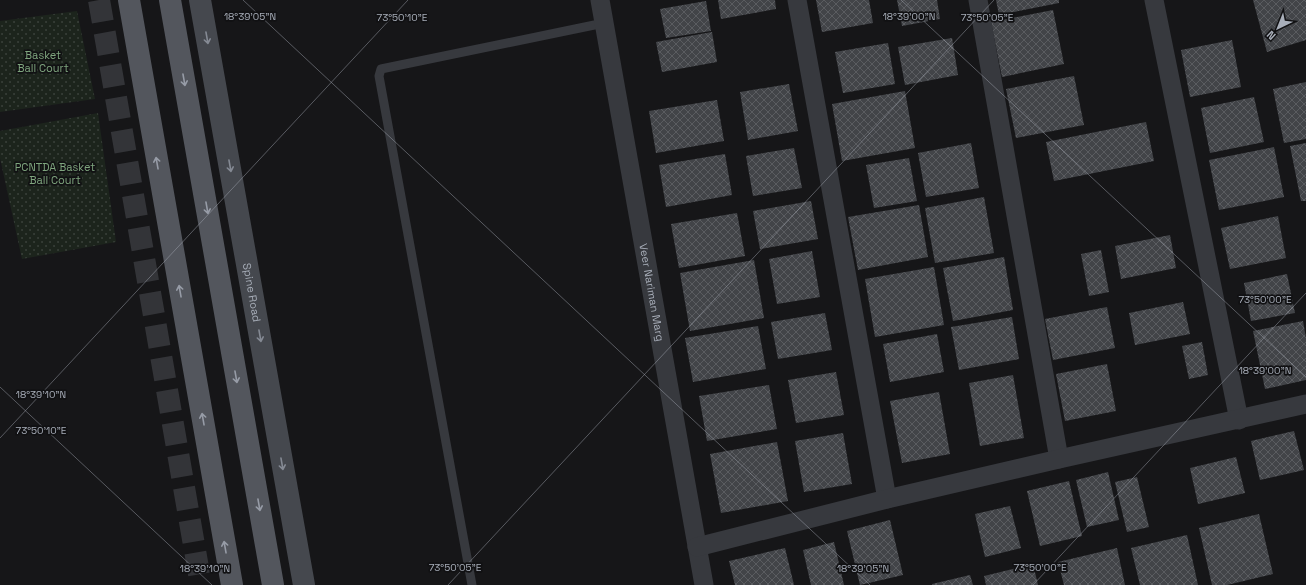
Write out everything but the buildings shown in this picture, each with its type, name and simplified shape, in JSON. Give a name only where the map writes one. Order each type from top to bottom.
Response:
[{"type":"main road","points":[[129,0],[232,585]]},
{"type":"main road","points":[[170,0],[273,585]]},
{"type":"street","name":"Spine Road","points":[[200,0],[304,585]]},
{"type":"street","name":"Veer Nariman Marg","points":[[600,0],[704,585]]},
{"type":"street","points":[[797,0],[887,499]]},
{"type":"street","points":[[978,0],[1059,459]]},
{"type":"street","points":[[1154,0],[1240,420]]},
{"type":"street","points":[[697,546],[887,499],[1306,404]]},
{"type":"lane","points":[[472,585],[379,76],[381,69],[604,23]]},
{"type":"green space","name":"Basket Ball Court","points":[[77,11],[95,99],[0,112],[0,21]]},
{"type":"green space","name":"PCNTDA Basket Ball Court","points":[[98,113],[116,242],[22,259],[0,158],[0,131]]},
{"type":"tunnel","points":[[99,0],[201,585]]}]
